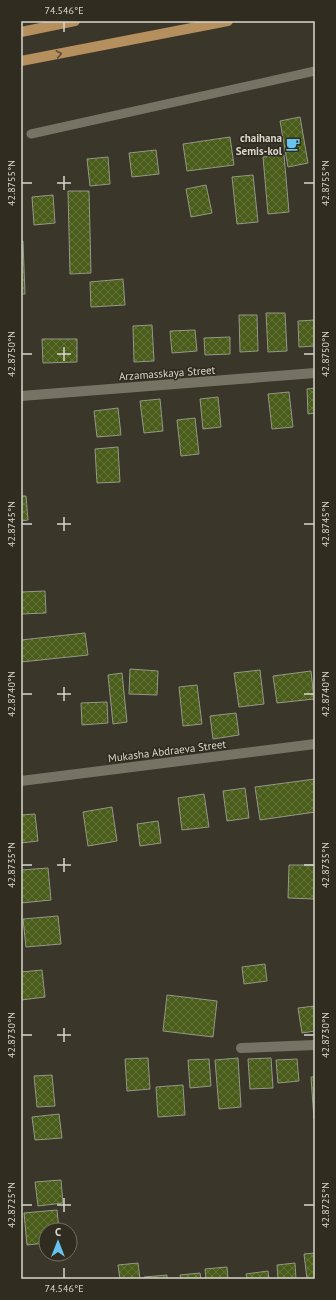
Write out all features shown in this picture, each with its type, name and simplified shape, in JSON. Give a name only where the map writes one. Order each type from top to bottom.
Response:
[{"type":"main road","points":[[21,32],[75,21]]},
{"type":"main road","points":[[21,61],[228,21]]},
{"type":"street","name":"Arzamasskaya Street","points":[[21,396],[315,374]]},
{"type":"street","name":"Mukasha Abdraeva Street","points":[[21,781],[315,744]]},
{"type":"street","points":[[241,1048],[315,1045]]},
{"type":"lane","points":[[30,134],[315,72]]},
{"type":"building","points":[[300,117],[308,163],[288,167],[280,121]]},
{"type":"building","points":[[230,137],[234,165],[187,171],[183,144]]},
{"type":"building","points":[[156,150],[159,174],[132,177],[129,153]]},
{"type":"building","points":[[284,155],[289,212],[268,214],[263,157]]},
{"type":"building","points":[[108,157],[110,184],[90,186],[87,159]]},
{"type":"building","points":[[253,175],[258,222],[237,224],[232,177]]},
{"type":"building","points":[[206,185],[212,213],[191,217],[186,189]]},
{"type":"building","points":[[68,191],[89,191],[91,273],[70,274]]},
{"type":"building","points":[[53,195],[55,223],[34,225],[32,197]]},
{"type":"building","points":[[21,241],[23,241],[25,294],[21,294]]},
{"type":"building","points":[[123,279],[125,305],[91,307],[90,282]]},
{"type":"building","points":[[266,313],[285,313],[287,351],[268,352]]},
{"type":"building","points":[[239,315],[257,315],[258,351],[240,352]]},
{"type":"building","points":[[315,320],[315,346],[299,347],[298,321]]},
{"type":"building","points":[[152,325],[154,361],[134,362],[133,326]]},
{"type":"building","points":[[195,330],[197,351],[172,353],[170,331]]},
{"type":"building","points":[[230,337],[230,354],[205,355],[204,338]]},
{"type":"building","points":[[42,339],[77,339],[77,362],[43,363]]},
{"type":"building","points":[[315,388],[315,413],[308,414],[307,389]]},
{"type":"building","points":[[289,392],[293,427],[272,429],[268,394]]},
{"type":"building","points":[[218,397],[221,427],[203,429],[200,399]]},
{"type":"building","points":[[160,399],[163,431],[144,433],[140,401]]},
{"type":"building","points":[[118,408],[121,435],[97,437],[94,411]]},
{"type":"building","points":[[195,418],[199,454],[181,456],[177,420]]},
{"type":"building","points":[[118,447],[120,482],[97,483],[95,449]]},
{"type":"building","points":[[21,496],[26,496],[28,520],[21,521]]},
{"type":"building","points":[[45,591],[46,613],[21,614],[21,592]]},
{"type":"building","points":[[85,633],[88,655],[21,662],[21,640]]},
{"type":"building","points":[[130,669],[158,671],[157,695],[129,694]]},
{"type":"building","points":[[260,670],[264,704],[239,707],[234,673]]},
{"type":"building","points":[[311,671],[314,699],[277,703],[273,676]]},
{"type":"building","points":[[122,673],[127,722],[113,724],[108,675]]},
{"type":"building","points":[[197,685],[202,724],[183,726],[179,687]]},
{"type":"building","points":[[107,702],[108,723],[82,725],[81,703]]},
{"type":"building","points":[[236,713],[239,735],[213,739],[210,716]]},
{"type":"building","points":[[315,779],[315,812],[260,820],[255,787]]},
{"type":"building","points":[[245,788],[249,818],[227,821],[223,791]]},
{"type":"building","points":[[204,794],[209,827],[182,830],[178,798]]},
{"type":"building","points":[[112,807],[117,841],[88,846],[83,812]]},
{"type":"building","points":[[35,814],[38,841],[21,843],[21,815]]},
{"type":"building","points":[[158,821],[161,843],[140,846],[137,824]]},
{"type":"building","points":[[289,865],[315,865],[314,899],[288,898]]},
{"type":"building","points":[[48,868],[51,900],[21,903],[21,870]]},
{"type":"building","points":[[58,916],[61,944],[26,947],[23,919]]},
{"type":"building","points":[[265,964],[267,981],[244,984],[242,967]]},
{"type":"building","points":[[42,970],[45,997],[21,1000],[21,972]]},
{"type":"building","points":[[167,995],[217,1001],[213,1037],[163,1031]]},
{"type":"building","points":[[315,1006],[315,1031],[302,1033],[298,1008]]},
{"type":"building","points":[[148,1058],[150,1089],[127,1091],[125,1059]]},
{"type":"building","points":[[238,1058],[241,1107],[219,1109],[215,1060]]},
{"type":"building","points":[[271,1058],[273,1088],[250,1089],[248,1059]]},
{"type":"building","points":[[209,1059],[211,1086],[190,1088],[188,1060]]},
{"type":"building","points":[[297,1059],[299,1081],[278,1083],[276,1060]]},
{"type":"building","points":[[52,1075],[55,1106],[37,1107],[34,1076]]},
{"type":"building","points":[[311,1077],[315,1077],[315,1119],[314,1119]]},
{"type":"building","points":[[183,1085],[185,1115],[158,1117],[156,1087]]},
{"type":"building","points":[[59,1114],[62,1138],[35,1140],[32,1117]]},
{"type":"building","points":[[61,1180],[63,1203],[38,1206],[35,1182]]},
{"type":"building","points":[[57,1210],[58,1222],[38,1222],[38,1244],[27,1245],[24,1213]]},
{"type":"building","points":[[315,1253],[315,1279],[307,1279],[304,1254]]},
{"type":"building","points":[[138,1263],[140,1279],[120,1279],[118,1265]]},
{"type":"building","points":[[295,1263],[296,1279],[278,1279],[277,1265]]},
{"type":"building","points":[[227,1267],[228,1279],[206,1279],[205,1269]]},
{"type":"building","points":[[268,1271],[269,1279],[247,1279],[246,1274]]},
{"type":"building","points":[[200,1273],[201,1279],[181,1279],[180,1275]]},
{"type":"building","points":[[167,1275],[167,1279],[144,1279],[144,1277]]},
{"type":"place","name":"chaihana Semis-kol","points":[[293,144]]}]
